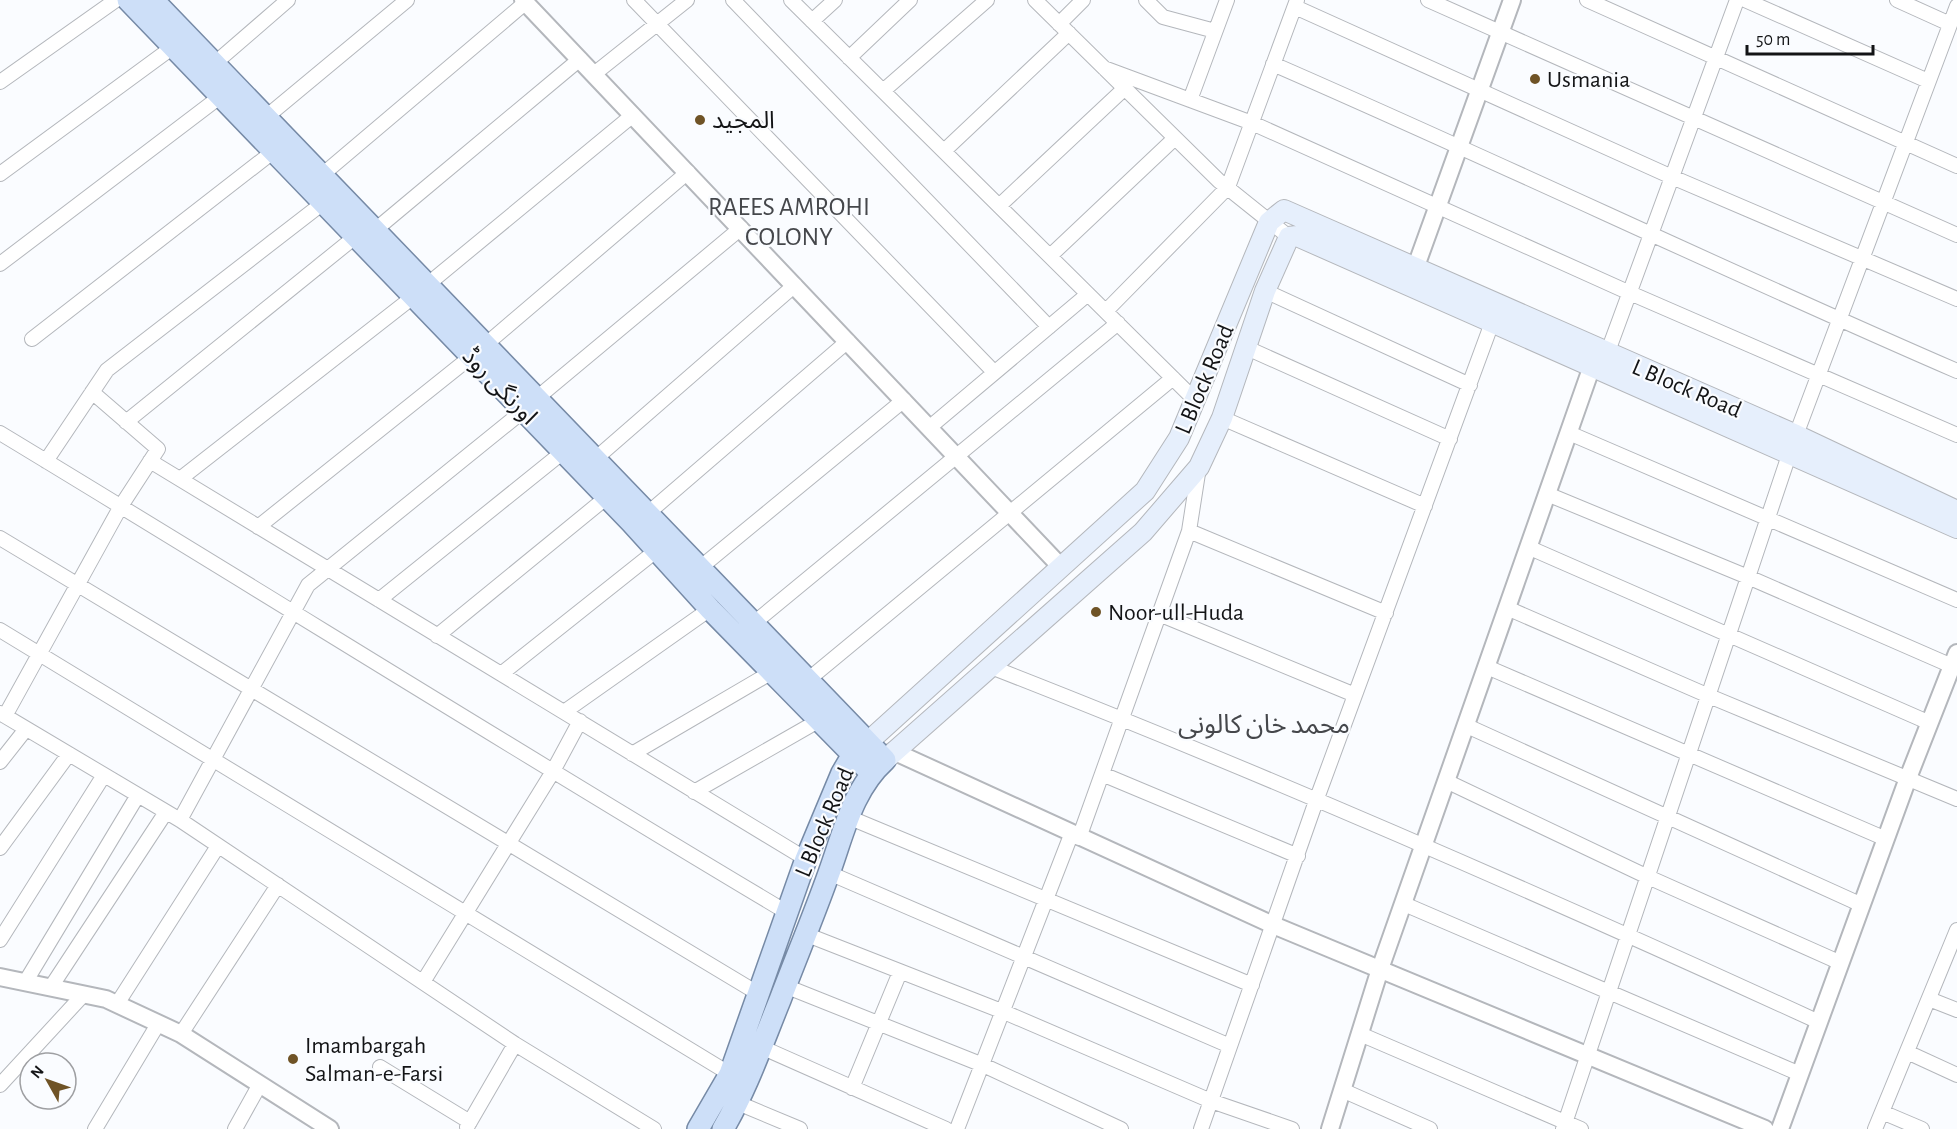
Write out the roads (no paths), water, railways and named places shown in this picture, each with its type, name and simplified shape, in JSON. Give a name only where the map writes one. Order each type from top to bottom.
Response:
[{"type":"main road","name":"اورنگی روڈ","points":[[128,0],[323,203],[364,234],[530,404],[594,460],[647,514],[692,574],[710,609],[772,672],[828,715],[860,749],[883,761]]},
{"type":"main road","name":"اورنگی روڈ","points":[[159,2],[214,64],[322,175],[364,234]]},
{"type":"main road","name":"L Block Road","points":[[698,1129],[730,1074],[806,859],[842,773],[860,749],[1145,491],[1179,438],[1269,222],[1284,210],[1415,269],[1600,360],[1793,444],[1957,511]]},
{"type":"main road","name":"L Block Road","points":[[723,1129],[738,1103],[761,1047],[829,873],[848,817],[883,761],[1143,532],[1199,466],[1222,418],[1265,291],[1289,237],[1297,236],[1493,320],[1600,360]]},
{"type":"main road","name":"اورنگی روڈ","points":[[530,404],[563,452],[657,550],[692,574],[754,623],[809,679],[828,715]]},
{"type":"main road","name":"L Block Road","points":[[1793,444],[1957,528]]},
{"type":"street","points":[[0,82],[116,0]]},
{"type":"street","points":[[214,64],[288,0]]},
{"type":"street","points":[[265,118],[407,0]]},
{"type":"street","points":[[634,0],[994,372]]},
{"type":"street","points":[[594,74],[687,0]]},
{"type":"street","points":[[733,0],[1049,327]]},
{"type":"street","points":[[791,0],[1196,400]]},
{"type":"street","points":[[812,21],[835,0]]},
{"type":"street","points":[[849,58],[910,0]]},
{"type":"street","points":[[883,91],[987,0]]},
{"type":"street","points":[[1035,0],[1175,138],[1228,187],[1289,237]]},
{"type":"street","points":[[944,151],[1064,28],[1083,0]]},
{"type":"street","points":[[1146,0],[1163,17],[1215,32]]},
{"type":"street","points":[[1190,100],[1227,0]]},
{"type":"street","points":[[1428,0],[1957,235]]},
{"type":"street","points":[[1415,269],[1512,0]]},
{"type":"street","points":[[1587,0],[1957,165]]},
{"type":"street","points":[[1330,1129],[1380,969],[1530,548],[1547,494],[1569,433],[1630,293],[1737,0]]},
{"type":"street","points":[[1745,0],[1928,81]]},
{"type":"street","points":[[1897,0],[1950,24]]},
{"type":"street","points":[[322,175],[524,1],[1061,567]]},
{"type":"street","points":[[1106,311],[1228,187],[1296,3],[1672,177],[1957,299]]},
{"type":"street","points":[[1564,1125],[1793,444],[1957,6]]},
{"type":"street","points":[[0,174],[173,46]]},
{"type":"street","points":[[126,422],[580,59]]},
{"type":"street","points":[[1273,64],[1957,371]]},
{"type":"street","points":[[1104,68],[1252,123],[1630,293],[1957,435]]},
{"type":"street","points":[[999,206],[1125,88]]},
{"type":"street","points":[[0,264],[221,96]]},
{"type":"street","points":[[180,479],[420,291],[633,115]]},
{"type":"street","points":[[1050,256],[1175,138]]},
{"type":"street","points":[[32,339],[273,151]]},
{"type":"street","points":[[258,527],[478,351],[688,172]]},
{"type":"street","points":[[46,461],[107,370],[323,203]]},
{"type":"street","points":[[180,820],[308,585],[741,228]]},
{"type":"street","points":[[594,460],[795,285]]},
{"type":"street","points":[[1265,291],[1470,385]]},
{"type":"street","points":[[930,427],[1088,294]]},
{"type":"street","points":[[1201,1129],[1316,801],[1493,320]]},
{"type":"street","points":[[754,623],[1118,323]]},
{"type":"street","points":[[647,514],[849,341]]},
{"type":"street","points":[[1247,348],[1450,439]]},
{"type":"street","points":[[809,679],[1173,378]]},
{"type":"street","points":[[92,392],[158,449],[121,506],[39,654],[2,714],[180,820],[515,1044],[654,1129]]},
{"type":"street","points":[[692,574],[904,400]]},
{"type":"street","points":[[1222,418],[1425,506]]},
{"type":"street","points":[[0,433],[295,611],[552,773],[788,913]]},
{"type":"street","points":[[1569,433],[1957,600]]},
{"type":"street","points":[[379,600],[563,452]]},
{"type":"street","points":[[150,461],[806,859]]},
{"type":"street","points":[[957,1129],[1047,900],[1102,774],[1189,531],[1199,466]]},
{"type":"street","points":[[1547,494],[1954,660],[1908,778],[1780,1129]]},
{"type":"street","points":[[437,636],[607,497]]},
{"type":"street","points":[[1189,531],[1386,613]]},
{"type":"street","points":[[0,538],[759,994]]},
{"type":"street","points":[[1530,548],[1930,723]]},
{"type":"street","points":[[501,674],[657,550]]},
{"type":"street","points":[[1508,608],[1709,696],[1957,799]]},
{"type":"street","points":[[564,711],[710,609]]},
{"type":"street","points":[[1159,614],[1355,695]]},
{"type":"street","points":[[0,630],[730,1074]]},
{"type":"street","points":[[991,667],[1122,718],[1316,801],[1628,935],[1819,1022]]},
{"type":"street","points":[[1487,667],[1886,839]]},
{"type":"street","points":[[632,754],[772,672]]},
{"type":"street","points":[[694,792],[828,715]]},
{"type":"street","points":[[423,982],[552,773],[580,721]]},
{"type":"street","points":[[1467,726],[1862,905]]},
{"type":"street","points":[[0,762],[26,729]]},
{"type":"street","points":[[0,848],[69,754]]},
{"type":"street","points":[[883,761],[1075,837],[1274,925],[1765,1129]]},
{"type":"street","points":[[1102,774],[1298,856]]},
{"type":"street","points":[[0,940],[104,775]]},
{"type":"street","points":[[1446,781],[1648,877],[1841,963]]},
{"type":"street","points":[[26,981],[138,795]]},
{"type":"street","points":[[51,987],[166,812]]},
{"type":"street","points":[[848,817],[1252,985]]},
{"type":"street","points":[[117,1004],[218,846]]},
{"type":"street","points":[[829,873],[1230,1046]]},
{"type":"street","points":[[181,1034],[278,885]]},
{"type":"street","points":[[1404,904],[1800,1074]]},
{"type":"street","points":[[805,934],[1004,1012],[1211,1101],[1292,1129]]},
{"type":"street","points":[[1875,1129],[1956,937]]},
{"type":"street","points":[[852,1088],[900,972]]},
{"type":"street","points":[[0,977],[84,994],[117,1004],[181,1034],[328,1128]]},
{"type":"street","points":[[785,986],[983,1065],[1121,1129]]},
{"type":"street","points":[[0,1085],[84,994]]},
{"type":"street","points":[[1929,999],[1957,1011]]},
{"type":"street","points":[[95,1129],[158,1023]]},
{"type":"street","points":[[1360,1034],[1564,1125],[1581,1129]]},
{"type":"street","points":[[380,1067],[468,1125],[515,1044]]},
{"type":"street","points":[[761,1047],[946,1129]]},
{"type":"street","points":[[1907,1052],[1957,1075]]},
{"type":"street","points":[[236,1129],[260,1084]]},
{"type":"street","points":[[1342,1090],[1430,1129]]},
{"type":"street","points":[[738,1103],[800,1129]]},
{"type":"street","points":[[1882,1112],[1922,1129]]},
{"type":"place","name":"Usmania","points":[[1535,79]]},
{"type":"place","name":"المجید","points":[[700,120]]},
{"type":"place","name":"Noor-ull-Huda","points":[[1096,612]]},
{"type":"place","name":"Imambargah Salman-e-Farsi","points":[[293,1059]]},
{"type":"district","name":"RAEES AMROHI COLONY","points":[[789,221]]},
{"type":"district","name":"محمد خان کالونی","points":[[1264,724]]}]
